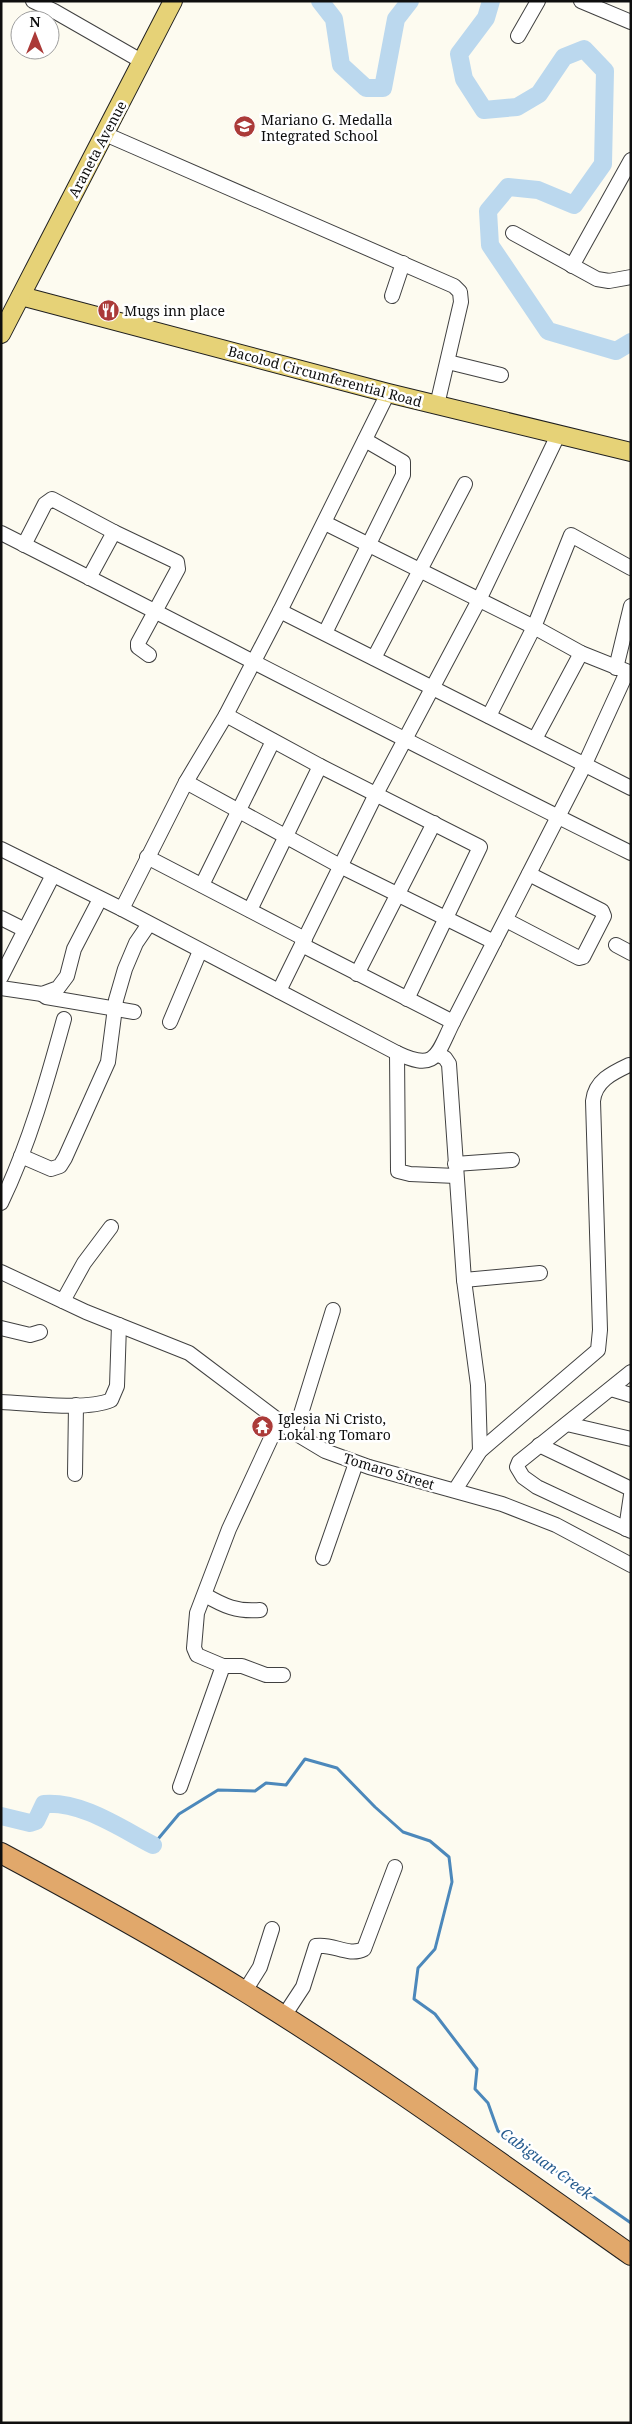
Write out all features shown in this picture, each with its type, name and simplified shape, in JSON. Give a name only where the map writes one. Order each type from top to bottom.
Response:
[{"type":"highway","points":[[1,1845],[181,1944],[286,2013],[402,2084],[631,2255]]},
{"type":"highway","points":[[1,1853],[247,1988]]},
{"type":"highway","points":[[562,2202],[631,2246]]},
{"type":"main road","name":"Araneta Avenue","points":[[1,334],[173,1]]},
{"type":"main road","name":"Bacolod Circumferential Road","points":[[21,296],[388,393],[631,452]]},
{"type":"street","points":[[32,1],[54,11],[143,62]]},
{"type":"street","points":[[518,36],[538,1]]},
{"type":"street","points":[[581,1],[631,22]]},
{"type":"street","points":[[105,134],[454,286],[460,292],[461,302],[437,405]]},
{"type":"street","points":[[572,266],[631,160]]},
{"type":"street","points":[[513,233],[597,279],[609,281],[631,277]]},
{"type":"street","points":[[392,296],[403,263]]},
{"type":"street","points":[[448,362],[501,375]]},
{"type":"street","points":[[122,909],[186,782],[226,715],[280,611],[388,393]]},
{"type":"street","points":[[279,991],[376,794],[479,600],[558,434]]},
{"type":"street","points":[[325,633],[404,475],[403,462],[366,440]]},
{"type":"street","points":[[374,658],[465,484]]},
{"type":"street","points":[[24,545],[49,499],[179,564],[138,643],[138,647],[149,655]]},
{"type":"street","points":[[325,523],[534,627],[581,653],[625,671]]},
{"type":"street","points":[[89,578],[114,532]]},
{"type":"street","points":[[1,533],[155,610],[404,740],[631,853]]},
{"type":"street","points":[[488,716],[534,627],[571,535],[631,568]]},
{"type":"street","points":[[1,849],[122,909],[406,1058],[427,1062],[437,1054],[584,766],[625,671],[631,606]]},
{"type":"street","points":[[280,611],[535,739],[584,766],[631,788]]},
{"type":"street","points":[[535,739],[581,653]]},
{"type":"street","points":[[226,715],[320,766],[480,847],[407,999]]},
{"type":"street","points":[[202,884],[273,741]]},
{"type":"street","points":[[250,910],[320,766]]},
{"type":"street","points":[[186,782],[285,838],[494,942]]},
{"type":"street","points":[[357,974],[434,823]]},
{"type":"street","points":[[147,857],[250,910],[357,974],[453,1022]]},
{"type":"street","points":[[2,972],[53,874]]},
{"type":"street","points":[[506,920],[579,958],[583,957],[592,941],[604,916],[602,911],[529,874]]},
{"type":"street","points":[[1,988],[42,994],[58,988],[67,976],[74,949],[100,899]]},
{"type":"street","points":[[1,918],[25,930]]},
{"type":"street","points":[[21,1156],[46,1168],[56,1169],[60,1166],[108,1062],[115,1009],[125,969],[136,943],[149,924]]},
{"type":"street","points":[[616,945],[631,953]]},
{"type":"street","points":[[170,1022],[200,951]]},
{"type":"street","points":[[42,994],[46,998],[134,1012]]},
{"type":"street","points":[[1,1203],[21,1156],[64,1019]]},
{"type":"street","points":[[397,1053],[398,1171],[410,1174],[455,1170],[512,1160]]},
{"type":"street","points":[[437,1054],[445,1058],[449,1064],[464,1280],[478,1385],[480,1451]]},
{"type":"street","points":[[455,1490],[480,1451],[598,1350],[600,1342],[594,1094],[598,1085],[607,1077],[628,1065]]},
{"type":"street","points":[[63,1301],[84,1263],[111,1227]]},
{"type":"street","name":"Tomaro Street","points":[[1,1272],[63,1301],[189,1354],[279,1421],[325,1451],[356,1463],[502,1504],[556,1525],[631,1565]]},
{"type":"street","points":[[464,1280],[540,1273]]},
{"type":"street","points":[[296,1433],[333,1310]]},
{"type":"street","points":[[1,1402],[76,1405],[103,1403],[111,1400],[117,1386],[119,1325]]},
{"type":"street","points":[[1,1328],[30,1335],[40,1332]]},
{"type":"street","points":[[630,1503],[628,1530],[558,1498],[523,1477],[517,1467],[519,1462],[539,1445],[631,1372]]},
{"type":"street","points":[[611,1389],[631,1394]]},
{"type":"street","points":[[75,1474],[76,1405]]},
{"type":"street","points":[[279,1421],[230,1529],[198,1613],[194,1648],[197,1655],[224,1666],[242,1666],[266,1675],[284,1676]]},
{"type":"street","points":[[567,1424],[631,1440]]},
{"type":"street","points":[[539,1445],[631,1489]]},
{"type":"street","points":[[323,1558],[356,1463]]},
{"type":"street","points":[[205,1595],[230,1608],[242,1611],[260,1610]]},
{"type":"street","points":[[180,1787],[224,1666]]},
{"type":"street","points":[[286,2013],[303,1987],[316,1946],[322,1945],[353,1952],[364,1949],[395,1867]]},
{"type":"street","points":[[247,1988],[260,1967],[272,1928]]},
{"type":"waterway","points":[[320,1],[334,19],[341,65],[366,88],[383,88],[396,19],[410,1]]},
{"type":"waterway","points":[[491,1],[486,18],[459,54],[464,79],[484,110],[517,107],[539,94],[564,57],[584,49],[605,71],[603,164],[574,205],[538,190],[508,187],[488,211],[490,245],[548,331],[616,351],[631,342]]},
{"type":"waterway","name":"Cabiguan Creek","points":[[153,1845],[179,1814],[218,1790],[255,1791],[266,1783],[286,1785],[305,1759],[337,1768],[375,1807],[403,1832],[430,1841],[449,1857],[452,1882],[435,1949],[418,1968],[414,1999],[435,2014],[477,2069],[475,2089],[488,2103],[498,2131],[631,2223]]},
{"type":"waterway","name":"Cabiguan Creek","points":[[1,1816],[30,1823],[36,1821],[44,1804],[58,1804],[86,1811],[100,1817],[153,1845]]},
{"type":"place","name":"Mariano G. Medalla Integrated School","points":[[245,127]]},
{"type":"place","name":"Mugs inn place","points":[[108,310]]},
{"type":"place","name":"Iglesia Ni Cristo, Lokal ng Tomaro","points":[[262,1426]]}]
